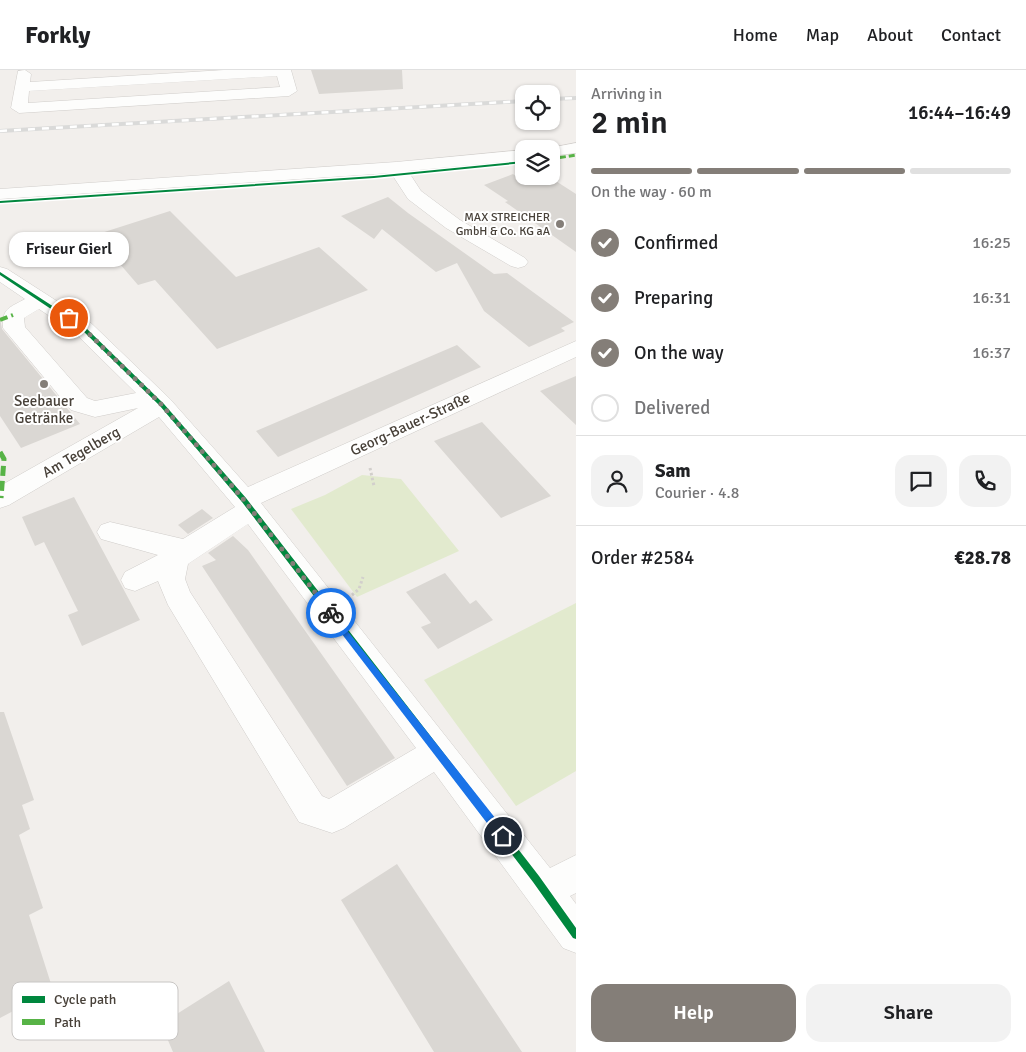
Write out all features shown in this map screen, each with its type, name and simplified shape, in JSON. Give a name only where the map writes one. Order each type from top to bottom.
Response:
[{"type":"street","points":[[56,70],[17,78],[18,108],[290,91],[283,71]]},
{"type":"street","points":[[560,150],[576,148]]},
{"type":"street","points":[[0,194],[396,167],[515,156]]},
{"type":"street","points":[[396,167],[414,195],[453,224],[518,262]]},
{"type":"street","points":[[0,273],[83,328],[162,405],[247,505],[546,891],[576,935]]},
{"type":"street","points":[[41,299],[13,315],[14,328],[79,404],[95,409],[162,405]]},
{"type":"street","name":"Georg-Bauer-Straße","points":[[136,580],[181,555],[247,505],[572,354]]},
{"type":"street","points":[[7,504],[162,405]]},
{"type":"street","points":[[110,532],[181,555],[171,579],[178,597],[311,810],[332,816],[438,752]]},
{"type":"street","points":[[546,891],[576,873]]},
{"type":"green space","points":[[362,475],[401,479],[459,551],[357,597],[291,509],[325,495]]},
{"type":"green space","points":[[576,603],[576,771],[516,806],[424,680]]},
{"type":"building","points":[[311,70],[402,70],[403,89],[319,94]]},
{"type":"building","points":[[513,174],[515,175],[515,185],[560,184],[576,194],[576,252],[505,202],[508,201],[484,185]]},
{"type":"building","points":[[388,197],[494,274],[507,273],[574,322],[561,328],[565,331],[529,347],[484,311],[457,263],[436,272],[382,229],[374,239],[341,216]]},
{"type":"building","points":[[170,211],[236,277],[319,247],[368,290],[217,349],[155,280],[138,285],[95,235]]},
{"type":"building","points":[[0,318],[2,329],[80,424],[21,448],[0,416]]},
{"type":"building","points":[[457,345],[481,367],[278,457],[256,431]]},
{"type":"building","points":[[576,376],[576,425],[540,391]]},
{"type":"building","points":[[482,422],[551,496],[501,518],[434,441]]},
{"type":"building","points":[[74,497],[140,620],[82,646],[68,615],[78,611],[44,542],[35,546],[22,517]]},
{"type":"building","points":[[202,509],[213,518],[188,534],[178,525]]},
{"type":"building","points":[[233,536],[248,550],[395,758],[347,786],[202,566],[216,560],[208,553]]},
{"type":"building","points":[[445,573],[470,604],[476,600],[493,620],[438,649],[421,627],[431,623],[406,592]]},
{"type":"building","points":[[0,712],[4,712],[34,800],[22,805],[30,829],[19,835],[43,908],[29,915],[50,982],[12,982],[12,1012],[0,1018]]},
{"type":"building","points":[[397,864],[522,1052],[434,1052],[341,900]]},
{"type":"building","points":[[229,981],[265,1052],[173,1052],[168,1040],[178,1040],[178,1013]]},
{"type":"railway","points":[[560,99],[576,98]]},
{"type":"railway","points":[[0,131],[515,102]]},
{"type":"marked path","points":[[560,158],[576,155]]},
{"type":"marked path","points":[[0,320],[13,315]]},
{"type":"marked path","points":[[0,452],[4,459],[1,498]]},
{"type":"cycle path","points":[[0,202],[374,177],[515,163]]},
{"type":"cycle path","points":[[0,273],[83,328],[162,405],[244,500],[536,879],[576,935]]},
{"type":"way so far","points":[[69,318],[83,328],[162,405],[244,500],[331,613]]},
{"type":"place","name":"MAX STREICHER GmbH & Co. KG aA","points":[[560,224]]},
{"type":"place","name":"Friseur Gierl","points":[[69,318]]},
{"type":"place","name":"Seebauer Getränke","points":[[44,384]]},
{"type":"route","points":[[331,613],[503,836]]}]
